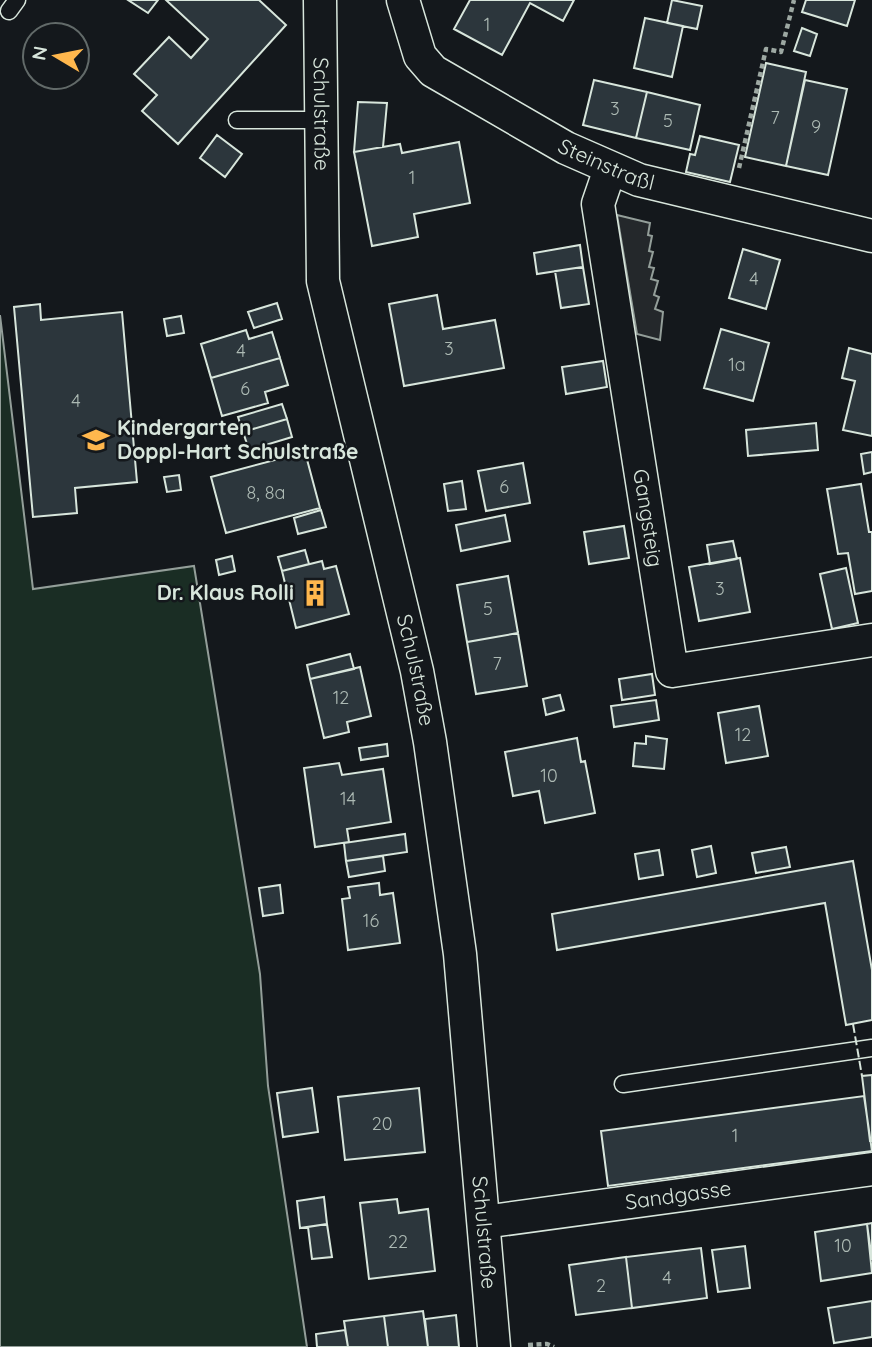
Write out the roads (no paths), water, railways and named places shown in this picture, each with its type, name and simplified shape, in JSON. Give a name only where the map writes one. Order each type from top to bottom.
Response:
[{"type":"street","name":"Schulstraße","points":[[320,0],[323,281],[416,671],[430,743],[460,954],[494,1347]]},
{"type":"street","name":"Steinstraßl","points":[[403,0],[420,56],[433,71],[566,148],[639,180],[872,236]]},
{"type":"street","name":"Gangsteig","points":[[610,169],[598,204],[672,671],[872,640]]},
{"type":"street","name":"Sandgasse","points":[[484,1222],[872,1169]]},
{"type":"lane","points":[[237,120],[320,120]]},
{"type":"lane","points":[[623,1084],[872,1048]]},
{"type":"place","name":"Kindergarten Doppl-Hart Schulstraße","points":[[96,440]]},
{"type":"place","name":"Dr. Klaus Rolli","points":[[315,593]]}]
